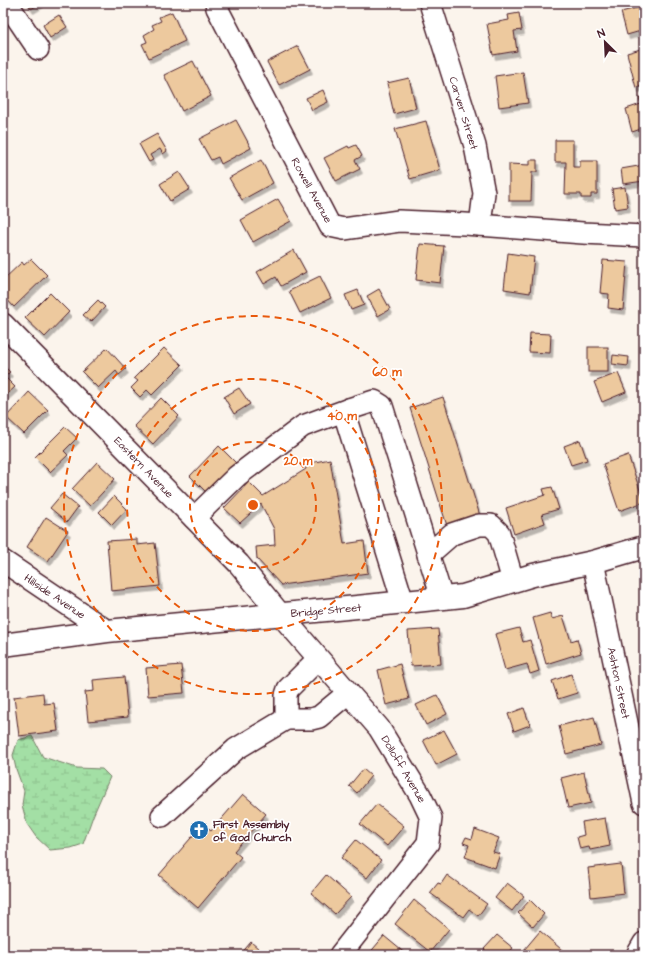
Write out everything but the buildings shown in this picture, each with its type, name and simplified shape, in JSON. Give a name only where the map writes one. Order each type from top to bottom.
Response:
[{"type":"main road","name":"Bridge Street","points":[[3,645],[107,631],[463,596],[533,575],[594,562],[644,547]]},
{"type":"street","points":[[7,3],[38,49]]},
{"type":"street","name":"Rowell Avenue","points":[[216,3],[224,22],[330,226],[344,229],[399,221],[644,236]]},
{"type":"street","name":"Carver Street","points":[[430,3],[476,146],[484,193],[480,225]]},
{"type":"street","name":"Eastern Avenue","points":[[3,324],[239,564],[280,614]]},
{"type":"street","points":[[194,518],[237,476],[303,426],[374,401],[382,406],[442,598]]},
{"type":"street","points":[[349,409],[346,419],[403,602]]},
{"type":"street","points":[[428,555],[452,534],[479,525],[491,525],[499,533],[513,581]]},
{"type":"street","name":"Hillside Avenue","points":[[3,562],[107,631]]},
{"type":"street","name":"Ashton Street","points":[[594,562],[644,803]]},
{"type":"street","name":"Dolloff Avenue","points":[[280,614],[379,728],[420,794],[431,818],[428,843],[340,955]]},
{"type":"street","points":[[286,719],[286,695],[288,689],[318,658]]},
{"type":"street","points":[[162,816],[236,749],[286,719],[311,719],[319,717],[348,693]]},
{"type":"street","points":[[637,955],[644,943]]},
{"type":"green space","points":[[32,736],[43,757],[77,768],[102,769],[110,777],[83,844],[71,848],[50,850],[36,837],[27,824],[22,805],[24,791],[16,769],[13,755],[18,740]]},
{"type":"place","name":"First Assembly of God Church","points":[[199,830]]}]
